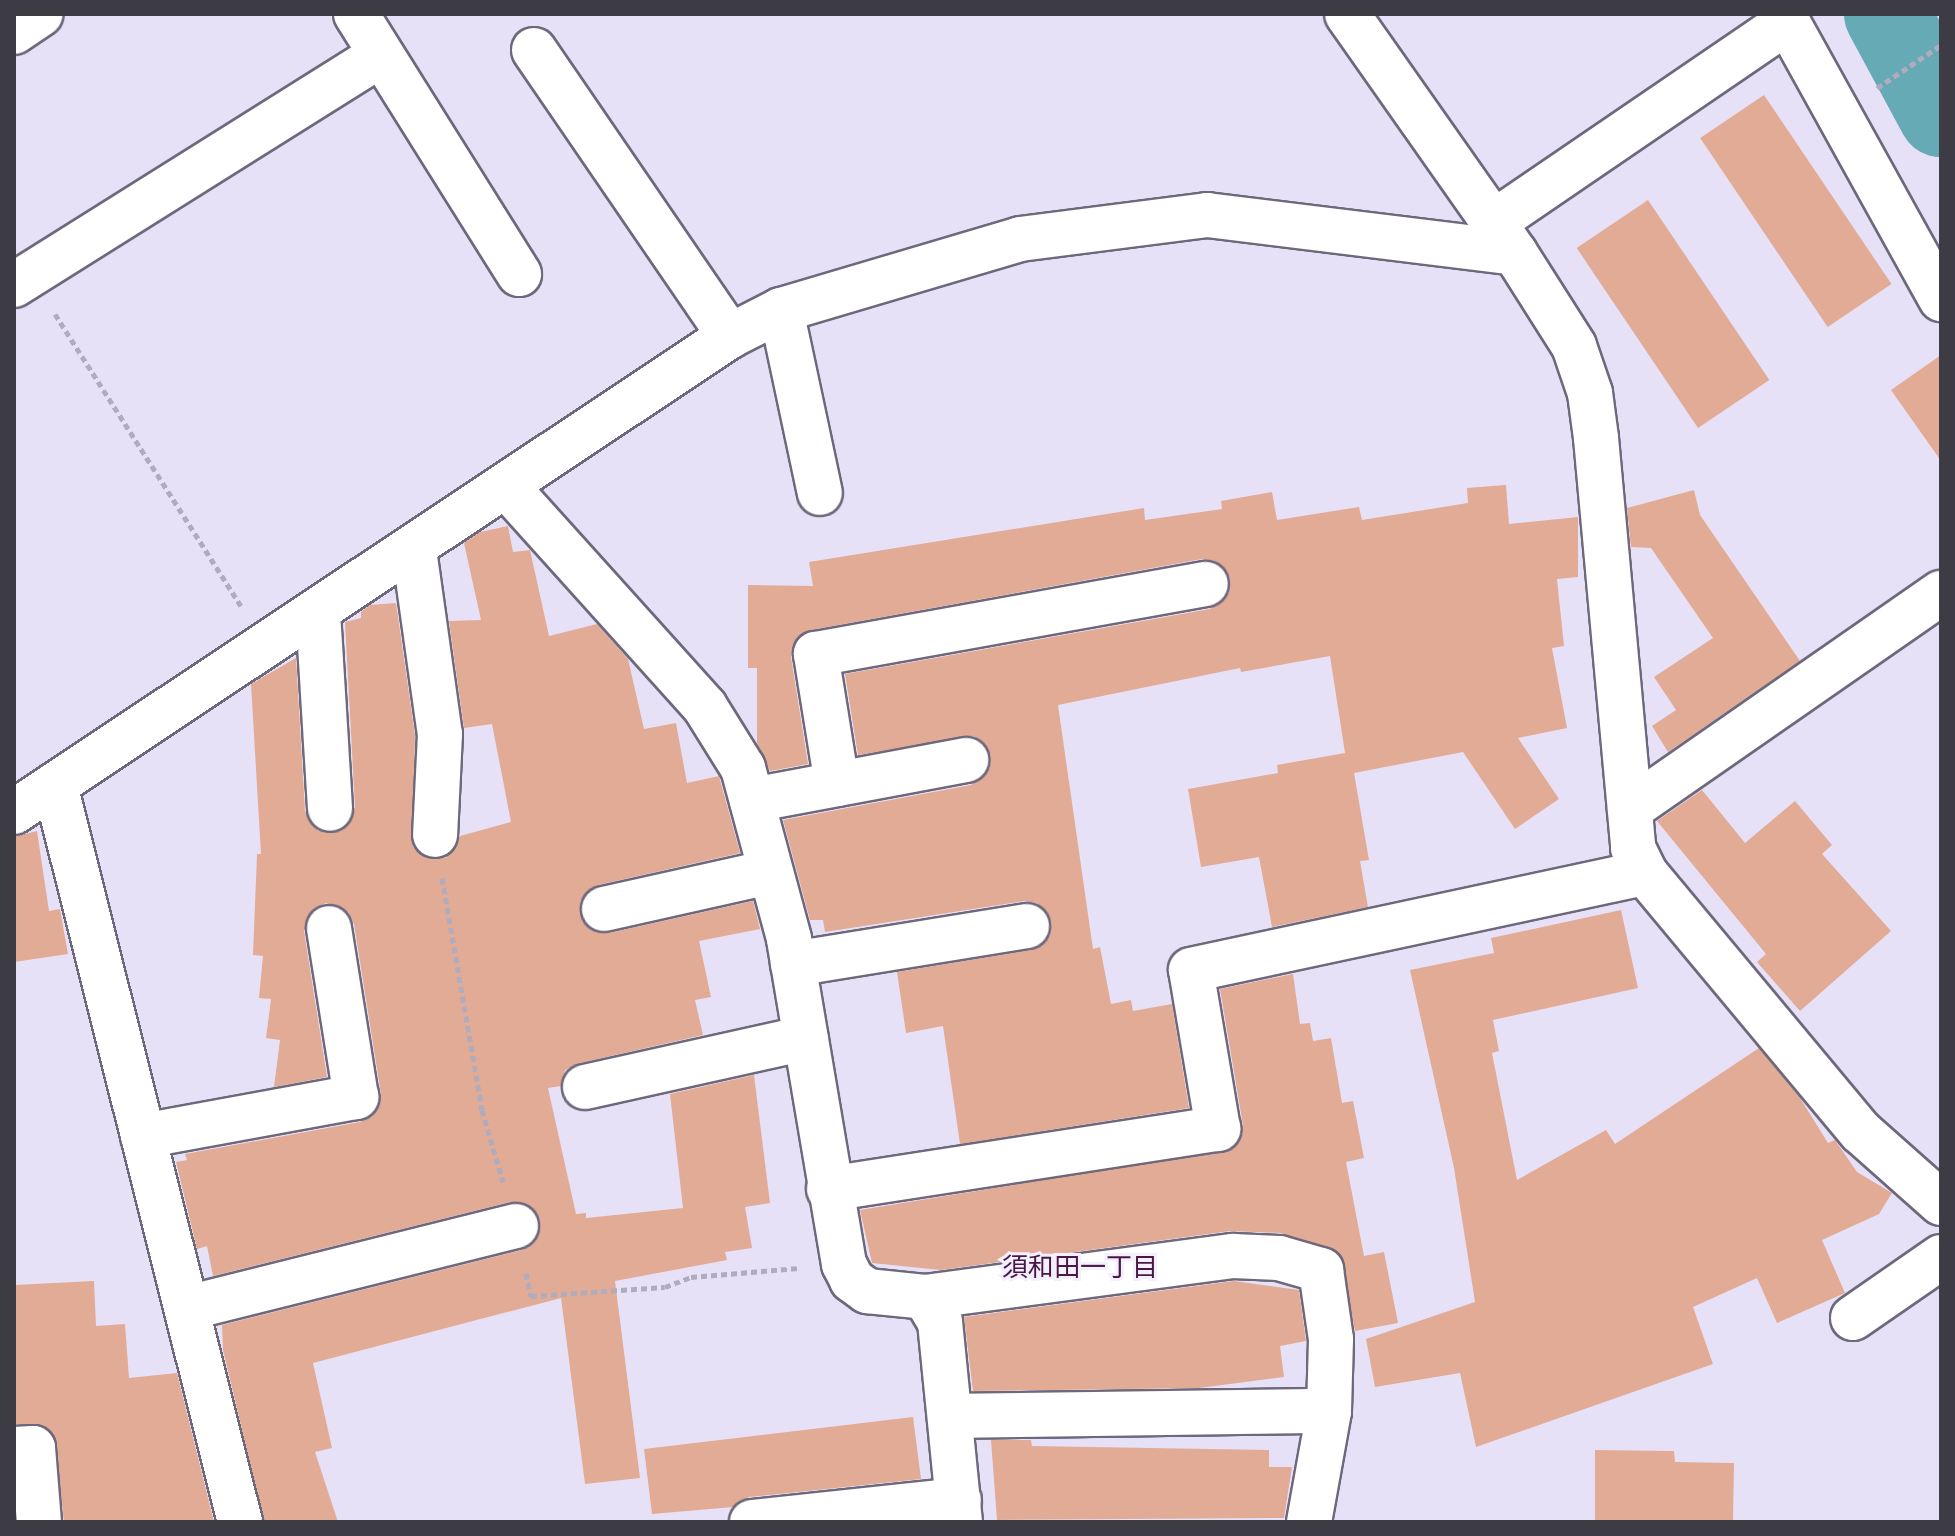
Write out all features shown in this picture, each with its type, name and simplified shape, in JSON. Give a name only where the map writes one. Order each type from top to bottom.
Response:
[{"type":"street","points":[[14,32],[41,14]]},
{"type":"street","points":[[356,14],[519,274]]},
{"type":"street","points":[[1347,14],[1505,238],[1574,346],[1590,393],[1633,848],[1645,873],[1861,1132],[1941,1203]]},
{"type":"street","points":[[14,812],[414,550],[730,336],[781,310],[1020,239],[1191,217],[1505,238],[1785,18],[1941,299]]},
{"type":"street","points":[[534,50],[730,336]]},
{"type":"street","points":[[20,269],[381,55]]},
{"type":"street","points":[[781,310],[820,493]]},
{"type":"street","points":[[507,487],[705,707],[743,768],[793,964],[829,1189],[844,1264],[852,1280],[867,1291],[925,1297],[1233,1256],[1279,1258],[1321,1270],[1331,1339],[1329,1411],[1309,1522]]},
{"type":"street","points":[[414,550],[440,734],[435,835]]},
{"type":"street","points":[[837,784],[816,654],[1206,584]]},
{"type":"street","points":[[1630,809],[1941,593]]},
{"type":"street","points":[[318,612],[330,809]]},
{"type":"street","points":[[752,800],[966,760]]},
{"type":"street","points":[[55,785],[240,1522]]},
{"type":"street","points":[[604,909],[770,872]]},
{"type":"street","points":[[829,1189],[1218,1129],[1191,970],[1645,873]]},
{"type":"street","points":[[793,964],[1027,926]]},
{"type":"street","points":[[143,1136],[356,1097],[329,928]]},
{"type":"street","points":[[585,1087],[806,1038]]},
{"type":"street","points":[[187,1308],[516,1226]]},
{"type":"street","points":[[1853,1318],[1941,1257]]},
{"type":"street","points":[[752,1522],[960,1511],[940,1322],[925,1297]]},
{"type":"street","points":[[950,1416],[1329,1411]]},
{"type":"street","points":[[14,1449],[33,1448],[39,1522]]},
{"type":"path","points":[[1836,114],[1941,45]]},
{"type":"path","points":[[20,269],[267,647]]},
{"type":"path","points":[[435,835],[482,1110],[516,1226],[531,1296],[665,1287],[691,1277],[844,1264]]},
{"type":"building","points":[[1764,95],[1891,284],[1828,327],[1700,138]]},
{"type":"building","points":[[1648,200],[1769,380],[1698,428],[1577,248]]},
{"type":"building","points":[[1941,355],[1941,461],[1891,390]]},
{"type":"building","points":[[1506,485],[1509,524],[1578,517],[1578,577],[1557,579],[1564,646],[1552,648],[1567,728],[1518,738],[1559,799],[1515,829],[1463,752],[1354,773],[1369,860],[1360,861],[1368,907],[1272,927],[1259,857],[1201,867],[1188,789],[1278,773],[1277,765],[1345,753],[1330,656],[1241,672],[1240,668],[1058,705],[1093,949],[1100,947],[1111,1004],[1131,1000],[1133,1011],[1172,1004],[1189,1108],[960,1144],[943,1026],[906,1033],[897,972],[1032,950],[1050,936],[1051,921],[1037,903],[1024,901],[825,932],[823,920],[810,920],[783,820],[971,785],[990,768],[985,744],[974,736],[858,755],[845,674],[1210,609],[1229,593],[1230,579],[1215,561],[1202,559],[811,630],[793,645],[791,657],[808,764],[770,771],[757,743],[757,668],[748,668],[748,585],[813,586],[809,562],[1144,508],[1145,520],[1222,509],[1221,501],[1272,492],[1277,520],[1359,507],[1362,520],[1468,503],[1467,488]]},
{"type":"building","points":[[1694,490],[1700,515],[1800,661],[1668,752],[1652,726],[1676,710],[1654,677],[1713,638],[1651,548],[1631,547],[1627,508]]},
{"type":"building","points":[[508,526],[513,552],[530,550],[549,636],[597,624],[628,659],[644,729],[676,723],[687,783],[719,776],[740,853],[598,885],[580,901],[585,925],[609,933],[753,901],[760,929],[699,941],[711,997],[695,1000],[703,1035],[580,1063],[565,1070],[561,1086],[548,1088],[576,1214],[586,1213],[586,1218],[683,1208],[670,1094],[754,1075],[770,1203],[745,1207],[752,1248],[725,1252],[727,1260],[615,1281],[640,1478],[585,1484],[561,1298],[313,1363],[332,1448],[315,1452],[338,1522],[264,1522],[223,1350],[222,1325],[522,1250],[534,1243],[540,1221],[533,1208],[510,1202],[213,1276],[207,1246],[197,1249],[176,1162],[187,1160],[185,1154],[360,1122],[373,1116],[381,1094],[354,924],[348,912],[326,903],[313,909],[304,931],[327,1077],[274,1087],[280,1040],[266,1038],[271,999],[259,998],[263,956],[253,955],[257,854],[261,854],[251,684],[296,658],[305,811],[318,831],[343,830],[355,807],[345,622],[361,618],[361,612],[370,605],[396,603],[415,735],[413,847],[422,856],[446,858],[460,836],[511,822],[492,724],[464,728],[449,621],[481,620],[464,543],[480,532]]},
{"type":"building","points":[[1702,790],[1745,843],[1795,801],[1832,845],[1822,854],[1891,931],[1800,1011],[1757,962],[1766,954],[1657,821]]},
{"type":"building","points":[[37,831],[49,911],[60,909],[68,954],[14,962],[14,837]]},
{"type":"building","points":[[1621,910],[1638,988],[1493,1020],[1499,1051],[1492,1053],[1517,1180],[1606,1130],[1615,1144],[1759,1048],[1800,1098],[1828,1143],[1835,1140],[1857,1172],[1892,1193],[1879,1214],[1822,1240],[1845,1293],[1777,1323],[1757,1278],[1693,1307],[1713,1364],[1476,1447],[1460,1373],[1375,1387],[1366,1339],[1475,1302],[1454,1168],[1410,970],[1494,953],[1491,938]]},
{"type":"building","points":[[1293,974],[1300,1024],[1310,1023],[1313,1041],[1331,1038],[1342,1103],[1353,1101],[1364,1158],[1346,1162],[1364,1256],[1384,1252],[1398,1323],[1355,1331],[1340,1254],[1280,1233],[1230,1231],[941,1270],[872,1263],[860,1210],[1233,1149],[1243,1125],[1220,989]]},
{"type":"building","points":[[94,1281],[96,1326],[125,1324],[129,1378],[177,1373],[214,1522],[64,1522],[54,1435],[43,1425],[14,1424],[14,1285]]},
{"type":"building","points":[[1234,1281],[1299,1290],[1306,1341],[1280,1346],[1284,1377],[1199,1388],[973,1391],[964,1317]]},
{"type":"building","points":[[913,1417],[921,1479],[749,1497],[733,1507],[652,1514],[644,1449]]},
{"type":"building","points":[[991,1440],[1031,1440],[1032,1446],[1269,1450],[1269,1467],[1292,1467],[1284,1518],[997,1520]]},
{"type":"building","points":[[1595,1450],[1674,1451],[1675,1462],[1734,1463],[1733,1522],[1595,1522]]},
{"type":"waterway","points":[[1887,14],[1941,114]]},
{"type":"district","name":"須和田一丁目","points":[[1080,1268]]}]
